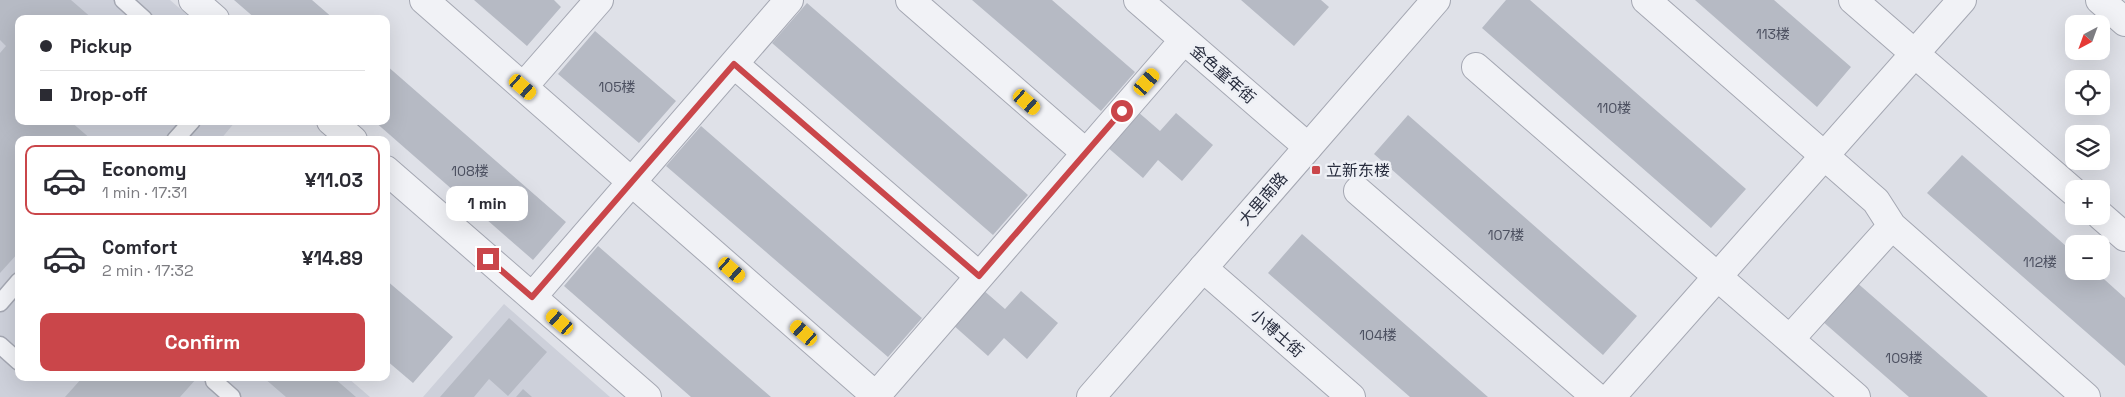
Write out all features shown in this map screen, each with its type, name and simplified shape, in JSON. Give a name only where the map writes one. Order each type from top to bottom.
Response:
[{"type":"street","points":[[193,0],[210,15]]},
{"type":"street","points":[[424,0],[875,396],[1184,40]]},
{"type":"street","points":[[523,87],[599,0]]},
{"type":"street","points":[[532,297],[789,0]]},
{"type":"street","points":[[910,0],[1086,153]]},
{"type":"street","name":"金色童年街","points":[[1138,0],[1308,147]]},
{"type":"street","name":"大里南路","points":[[1091,397],[1436,0]]},
{"type":"street","points":[[1646,0],[1876,201],[1892,226],[2086,397]]},
{"type":"street","points":[[1853,0],[2065,184]]},
{"type":"street","points":[[1611,397],[1962,0]]},
{"type":"street","points":[[2100,0],[2125,22]]},
{"type":"street","points":[[734,64],[979,276]]},
{"type":"street","points":[[1476,67],[1856,397]]},
{"type":"street","points":[[336,125],[348,136]]},
{"type":"street","points":[[390,173],[647,397]]},
{"type":"street","points":[[1358,191],[1596,397]]},
{"type":"street","points":[[2110,224],[2125,236]]},
{"type":"street","points":[[1790,339],[1892,226]]},
{"type":"street","name":"小博士街","points":[[1203,268],[1351,397]]},
{"type":"lane","points":[[123,0],[140,15]]},
{"type":"lane","points":[[179,136],[188,125]]},
{"type":"lane","points":[[0,302],[15,285]]},
{"type":"lane","points":[[0,345],[15,358]]},
{"type":"lane","points":[[214,381],[232,397]]},
{"type":"shaded area","points":[[0,0],[170,0],[187,15],[15,15],[15,125],[233,125],[223,136],[15,136],[15,381],[351,381],[370,397],[0,397]]},
{"type":"shaded area","points":[[504,304],[610,397],[423,397]]},
{"type":"building","points":[[0,0],[71,0],[88,15],[15,15],[15,125],[75,125],[87,136],[15,136],[15,256],[0,273],[0,53],[6,46],[0,40]]},
{"type":"building","points":[[234,0],[312,0],[329,15],[251,15]]},
{"type":"building","points":[[474,0],[554,0],[561,7],[527,46]]},
{"type":"building","points":[[972,0],[1052,0],[1135,72],[1101,111]]},
{"type":"building","points":[[1241,0],[1321,0],[1329,7],[1294,46]]},
{"type":"building","points":[[1506,0],[1530,0],[1746,189],[1711,228],[1482,28]]},
{"type":"building","points":[[1695,0],[1774,0],[1851,67],[1817,107]]},
{"type":"building","points":[[807,3],[1028,195],[993,235],[772,43]]},
{"type":"building","points":[[595,31],[676,101],[639,143],[558,74]]},
{"type":"building","points":[[390,68],[566,222],[533,260],[379,125],[390,125]]},
{"type":"building","points":[[1137,111],[1160,131],[1176,113],[1213,145],[1182,181],[1158,160],[1143,178],[1106,146]]},
{"type":"building","points":[[1408,115],[1637,316],[1603,355],[1374,154]]},
{"type":"building","points":[[701,126],[922,318],[888,357],[666,166]]},
{"type":"building","points":[[1962,155],[2065,245],[2065,280],[2105,280],[2125,298],[2125,366],[1927,193]]},
{"type":"building","points":[[1302,234],[1488,397],[1410,397],[1268,273]]},
{"type":"building","points":[[598,246],[771,397],[691,397],[564,286]]},
{"type":"building","points":[[1855,281],[1988,397],[1909,397],[1821,320]]},
{"type":"building","points":[[390,283],[453,337],[413,383],[390,363]]},
{"type":"building","points":[[982,289],[1005,309],[1021,291],[1058,323],[1027,359],[1004,338],[988,356],[952,324]]},
{"type":"building","points":[[509,318],[547,352],[508,396],[489,379],[474,397],[440,397]]},
{"type":"building","points":[[79,381],[194,381],[180,397],[65,397]]},
{"type":"building","points":[[267,381],[337,381],[356,397],[286,397]]},
{"type":"building","points":[[523,389],[532,397],[516,397]]},
{"type":"place","name":"立新东楼","points":[[1316,170]]},
{"type":"route","points":[[488,259],[532,297],[734,64],[979,276],[1122,111]]}]
